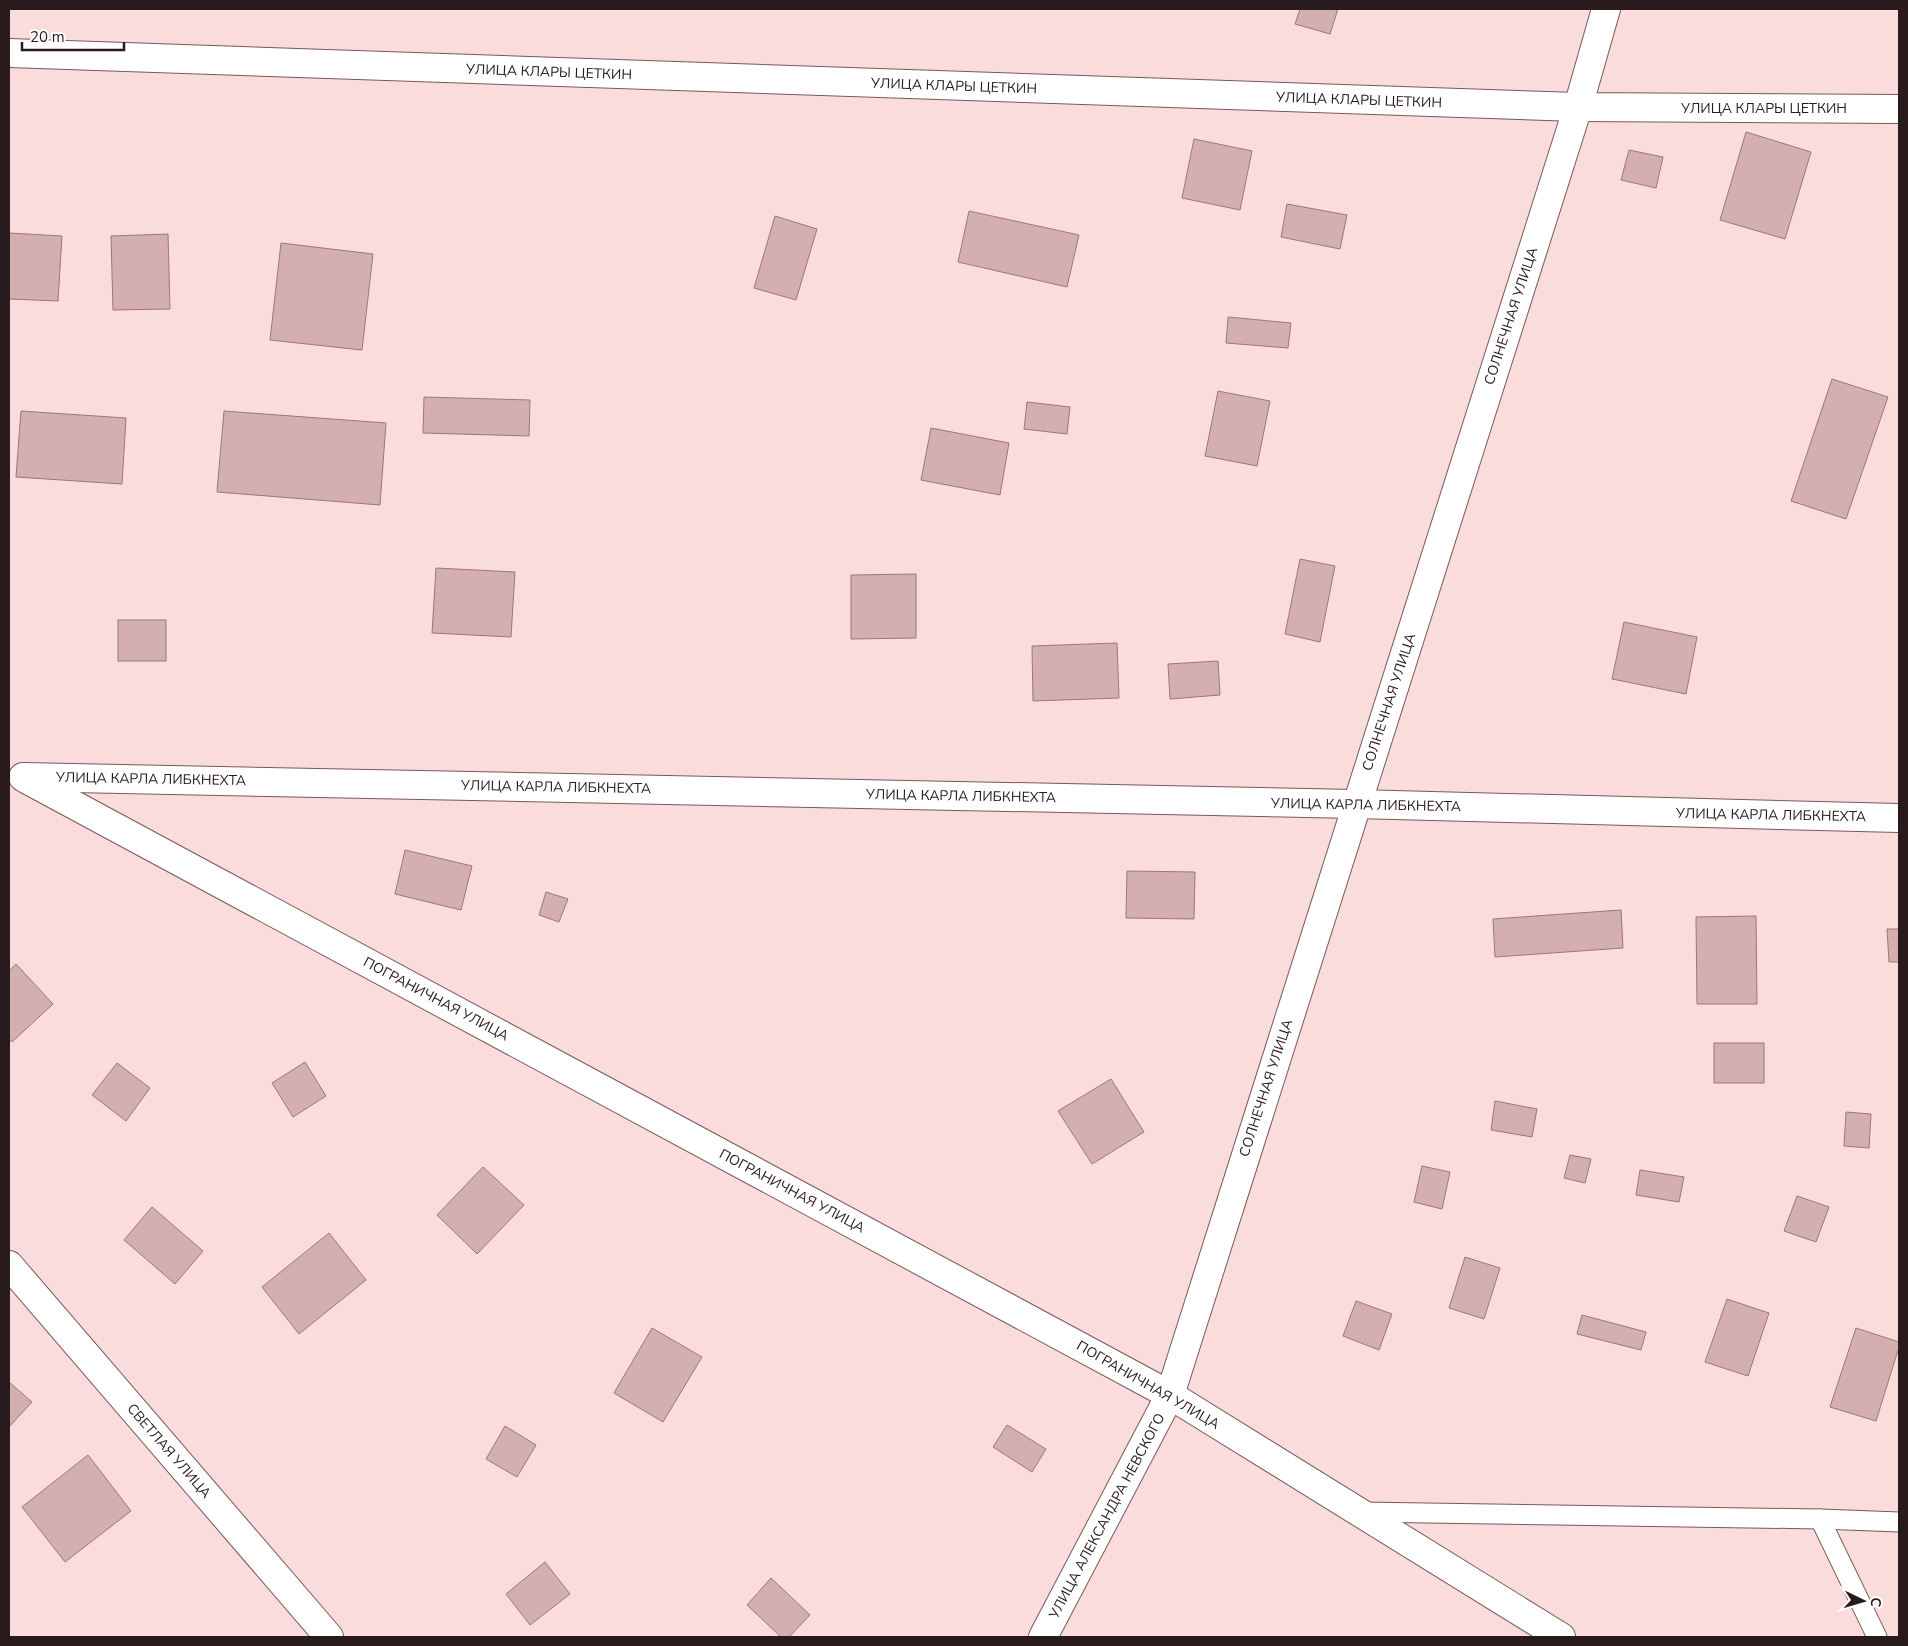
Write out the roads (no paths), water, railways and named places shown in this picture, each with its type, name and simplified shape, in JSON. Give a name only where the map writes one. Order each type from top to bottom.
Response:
[{"type":"street","name":"СОЛНЕЧНАЯ УЛИЦА","points":[[1170,1394],[1578,107],[1606,9]]},
{"type":"street","name":"УЛИЦА КЛАРЫ ЦЕТКИН","points":[[9,53],[1578,107],[1899,109]]},
{"type":"street","name":"УЛИЦА КАРЛА ЛИБКНЕХТА","points":[[16,774],[1899,818]]},
{"type":"street","name":"ПОГРАНИЧНАЯ УЛИЦА","points":[[16,774],[1170,1394],[1561,1637]]},
{"type":"street","name":"СВЕТЛАЯ УЛИЦА","points":[[9,1266],[329,1637]]},
{"type":"street","name":"УЛИЦА АЛЕКСАНДРА НЕВСКОГО","points":[[1043,1637],[1170,1394]]},
{"type":"lane","points":[[1359,1512],[1820,1519],[1899,1522]]},
{"type":"lane","points":[[1820,1519],[1877,1637]]}]
